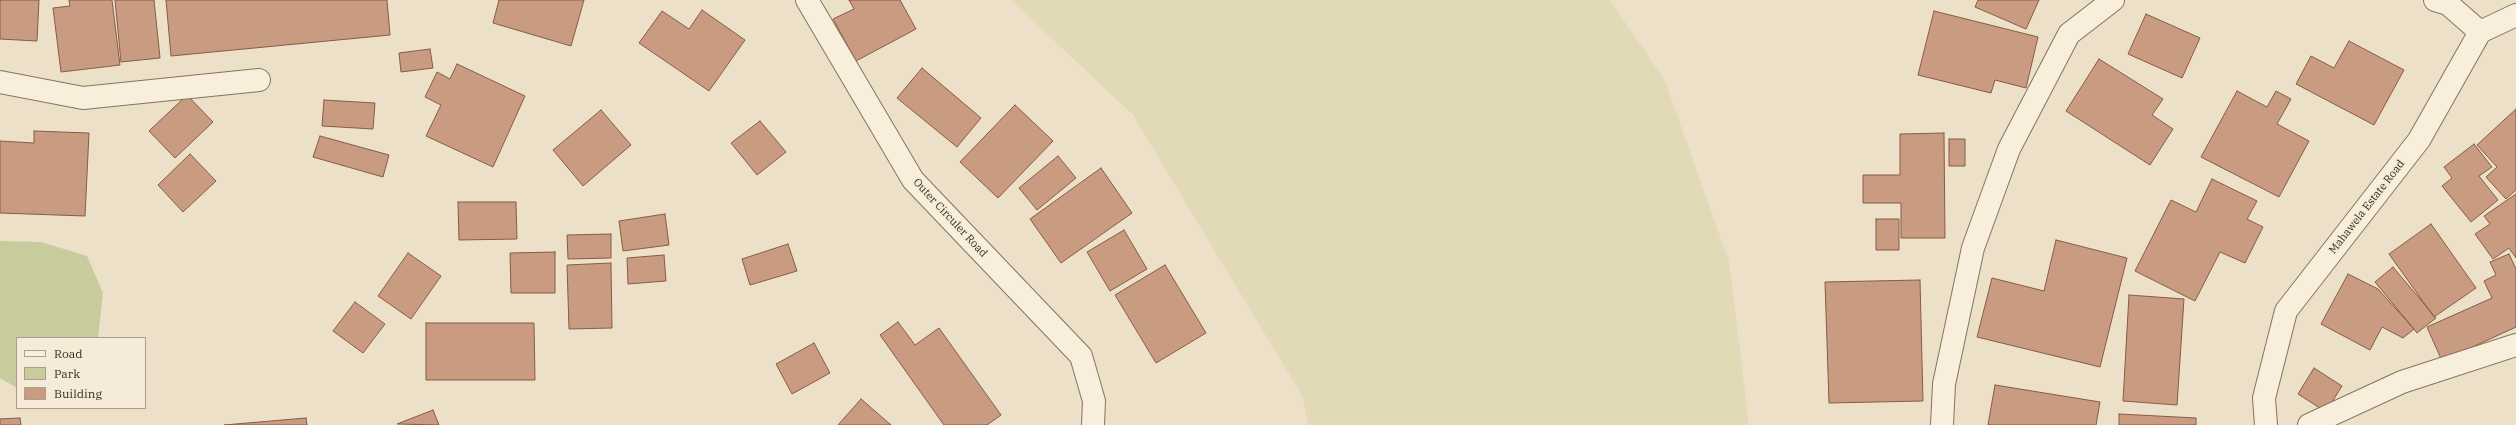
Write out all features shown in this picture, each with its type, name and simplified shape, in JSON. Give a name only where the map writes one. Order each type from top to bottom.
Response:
[{"type":"street","name":"Outer Circuler Road","points":[[807,0],[913,180],[1081,356],[1094,400],[1093,425]]},
{"type":"street","points":[[1942,425],[1944,384],[1973,248],[2009,149],[2069,34],[2113,0]]},
{"type":"street","points":[[2435,0],[2448,4],[2480,32],[2516,15]]},
{"type":"street","name":"Mahawela Estate Road","points":[[2266,425],[2264,398],[2286,311],[2419,140],[2480,32]]},
{"type":"street","points":[[0,82],[83,98],[259,80]]},
{"type":"street","points":[[2309,425],[2402,382],[2516,345]]},
{"type":"shaded area","points":[[1011,0],[1610,0],[1665,81],[1729,262],[1749,425],[1308,425],[1303,397],[1133,115]]},
{"type":"green space","points":[[0,241],[41,242],[87,256],[103,293],[98,337],[16,337],[16,387],[0,378]]},
{"type":"building","points":[[0,0],[39,0],[37,41],[0,39]]},
{"type":"building","points":[[69,0],[112,0],[120,65],[61,72],[53,8],[70,6]]},
{"type":"building","points":[[115,0],[154,0],[160,58],[121,62]]},
{"type":"building","points":[[166,0],[387,0],[390,35],[171,56]]},
{"type":"building","points":[[499,0],[584,0],[571,46],[493,23]]},
{"type":"building","points":[[849,0],[900,0],[916,29],[856,61],[833,19],[854,9]]},
{"type":"building","points":[[1978,0],[2039,0],[2026,29],[1975,7]]},
{"type":"building","points":[[702,10],[745,40],[709,91],[639,43],[662,11],[689,29]]},
{"type":"building","points":[[1934,11],[2038,37],[2026,88],[1995,80],[1991,93],[1918,75]]},
{"type":"building","points":[[2146,14],[2200,38],[2182,78],[2128,54]]},
{"type":"building","points":[[2349,41],[2404,70],[2374,125],[2296,84],[2311,56],[2334,68]]},
{"type":"building","points":[[430,49],[433,68],[401,72],[399,53]]},
{"type":"building","points":[[2099,59],[2163,99],[2152,115],[2173,129],[2150,165],[2066,111]]},
{"type":"building","points":[[457,64],[525,96],[493,167],[426,136],[441,105],[425,97],[437,72],[450,79]]},
{"type":"building","points":[[922,68],[981,118],[957,147],[897,98]]},
{"type":"building","points":[[2237,91],[2267,107],[2276,91],[2291,99],[2277,124],[2309,141],[2279,197],[2201,157]]},
{"type":"building","points":[[187,95],[213,122],[175,158],[149,131]]},
{"type":"building","points":[[324,100],[375,103],[373,129],[322,126]]},
{"type":"building","points":[[1015,105],[1053,141],[998,198],[960,162]]},
{"type":"building","points":[[2516,109],[2516,190],[2506,199],[2486,177],[2497,167],[2477,145]]},
{"type":"building","points":[[601,110],[631,145],[583,186],[553,150]]},
{"type":"building","points":[[760,121],[786,152],[757,175],[731,143]]},
{"type":"building","points":[[34,131],[89,133],[85,216],[0,213],[0,141],[34,143]]},
{"type":"building","points":[[1944,133],[1945,238],[1901,238],[1901,203],[1863,203],[1863,175],[1900,175],[1900,134]]},
{"type":"building","points":[[320,136],[389,155],[383,177],[313,157]]},
{"type":"building","points":[[1949,139],[1965,139],[1965,166],[1949,166]]},
{"type":"building","points":[[2474,144],[2492,167],[2479,176],[2498,200],[2471,222],[2442,186],[2452,178],[2444,167]]},
{"type":"building","points":[[190,154],[216,181],[183,212],[158,185]]},
{"type":"building","points":[[1058,156],[1076,178],[1037,210],[1019,188]]},
{"type":"building","points":[[1101,168],[1132,213],[1061,263],[1030,219]]},
{"type":"building","points":[[2212,179],[2257,201],[2247,219],[2263,227],[2245,263],[2220,252],[2195,301],[2135,271],[2171,200],[2196,212]]},
{"type":"building","points":[[2516,194],[2516,258],[2509,248],[2493,259],[2475,234],[2490,224],[2484,216]]},
{"type":"building","points":[[458,202],[516,202],[517,239],[459,240]]},
{"type":"building","points":[[665,214],[669,245],[623,251],[619,221]]},
{"type":"building","points":[[1876,219],[1899,219],[1899,250],[1876,250]]},
{"type":"building","points":[[2431,224],[2476,288],[2434,317],[2389,254]]},
{"type":"building","points":[[1124,230],[1147,269],[1110,291],[1087,252]]},
{"type":"building","points":[[611,234],[611,258],[568,259],[567,235]]},
{"type":"building","points":[[2056,240],[2127,258],[2100,367],[1977,337],[1992,278],[2044,291]]},
{"type":"building","points":[[788,244],[797,271],[750,285],[742,259]]},
{"type":"building","points":[[555,252],[555,293],[511,293],[510,253]]},
{"type":"building","points":[[408,253],[441,276],[411,319],[378,296]]},
{"type":"building","points":[[2509,254],[2516,269],[2516,327],[2442,361],[2427,327],[2492,298],[2484,281],[2496,275],[2490,262]]},
{"type":"building","points":[[664,255],[666,281],[628,284],[627,258]]},
{"type":"building","points":[[611,263],[612,328],[569,329],[567,265]]},
{"type":"building","points":[[1165,265],[1206,333],[1156,363],[1115,295]]},
{"type":"building","points":[[2393,267],[2436,318],[2417,333],[2375,282]]},
{"type":"building","points":[[2348,274],[2378,289],[2414,329],[2403,338],[2382,327],[2370,350],[2321,324]]},
{"type":"building","points":[[1920,280],[1923,401],[1829,403],[1825,282]]},
{"type":"building","points":[[2129,295],[2184,299],[2177,405],[2123,401]]},
{"type":"building","points":[[355,302],[385,324],[363,353],[333,331]]},
{"type":"building","points":[[898,322],[915,345],[939,328],[1001,415],[987,425],[944,425],[880,335]]},
{"type":"building","points":[[426,323],[534,323],[535,380],[426,380]]},
{"type":"building","points":[[814,343],[830,373],[792,394],[776,364]]},
{"type":"building","points":[[2314,368],[2342,386],[2326,412],[2298,394]]},
{"type":"building","points":[[1995,385],[2100,402],[2096,425],[1988,425]]},
{"type":"building","points":[[861,399],[891,425],[838,425]]},
{"type":"building","points":[[433,410],[439,425],[397,424]]},
{"type":"building","points":[[2119,414],[2196,418],[2196,425],[2119,425]]},
{"type":"building","points":[[20,418],[21,425],[0,425],[0,419]]},
{"type":"building","points":[[306,418],[307,425],[224,425]]}]
